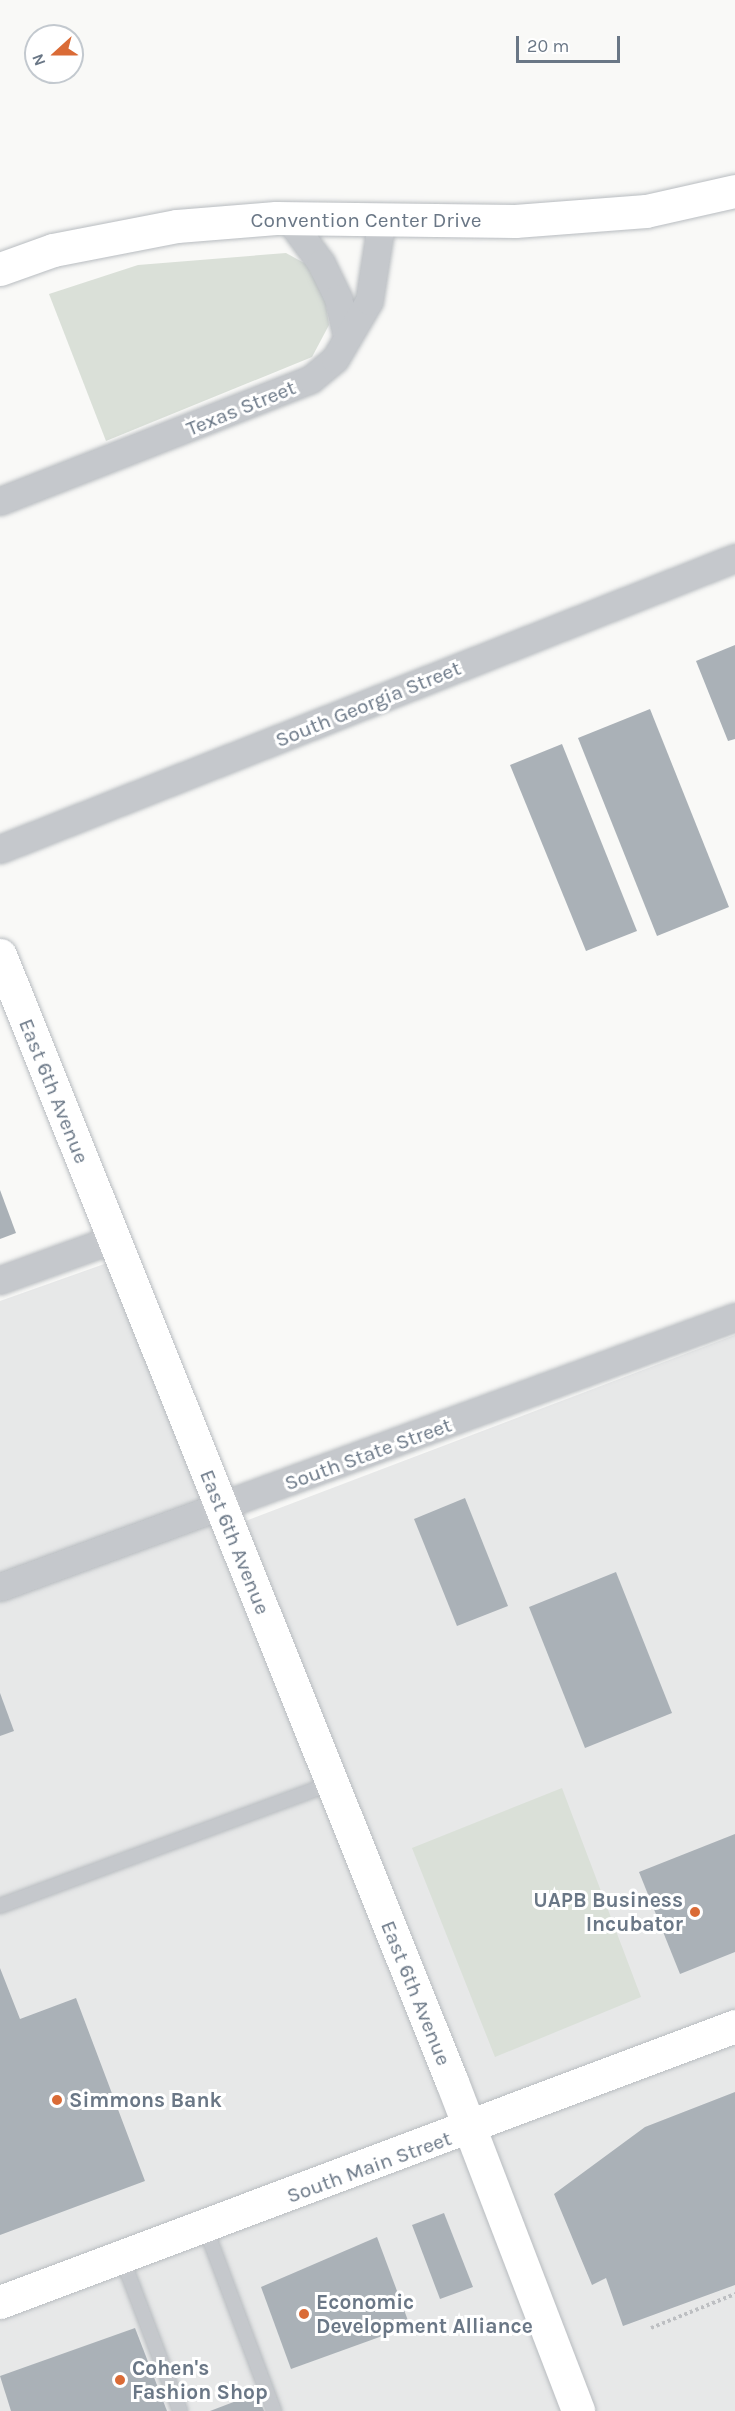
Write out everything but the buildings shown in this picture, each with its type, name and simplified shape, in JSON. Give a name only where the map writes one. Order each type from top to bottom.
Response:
[{"type":"main road","name":"Convention Center Drive","points":[[0,269],[52,250],[177,226],[288,218],[515,221],[646,211],[735,191]]},
{"type":"main road","name":"East 6th Avenue","points":[[0,955],[470,2129],[578,2411]]},
{"type":"main road","name":"South Main Street","points":[[0,2302],[470,2129],[735,2026]]},
{"type":"street","points":[[288,218],[325,272],[347,337]]},
{"type":"street","name":"Texas Street","points":[[0,501],[311,379],[335,359],[369,302],[382,218]]},
{"type":"street","name":"South Georgia Street","points":[[0,849],[735,558]]},
{"type":"street","points":[[0,1280],[113,1239]]},
{"type":"street","name":"South State Street","points":[[0,1587],[222,1508],[735,1317]]},
{"type":"lane","points":[[0,1906],[332,1783]]},
{"type":"lane","points":[[205,2227],[274,2411]]},
{"type":"lane","points":[[122,2258],[180,2411]]},
{"type":"path","points":[[651,2328],[735,2294]]},
{"type":"shaded area","points":[[286,253],[306,264],[325,298],[329,325],[312,357],[106,441],[49,294],[138,265]]},
{"type":"shaded area","points":[[107,1263],[243,1522],[735,1335],[735,2411],[0,2411],[0,1301]]},
{"type":"shaded area","points":[[562,1788],[641,1997],[495,2057],[412,1848]]},
{"type":"place","name":"UAPB Business Incubator","points":[[695,1912]]},
{"type":"place","name":"Simmons Bank","points":[[57,2100]]},
{"type":"place","name":"Economic Development Alliance","points":[[304,2314]]},
{"type":"place","name":"Cohen's Fashion Shop","points":[[120,2380]]}]
